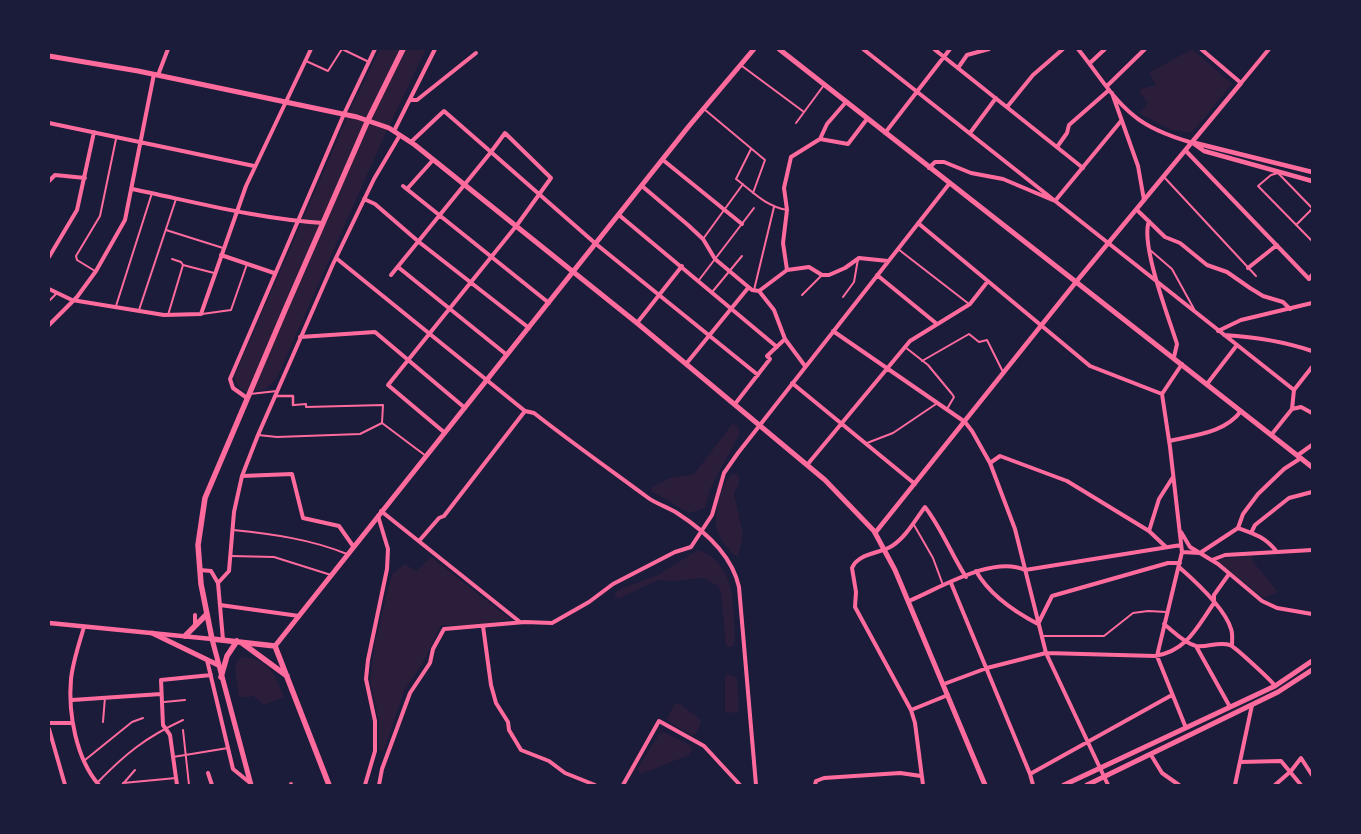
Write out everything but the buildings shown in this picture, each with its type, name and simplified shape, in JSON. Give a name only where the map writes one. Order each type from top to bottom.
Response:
[{"type":"main road","points":[[250,783],[218,666],[200,570],[198,545],[205,498],[368,120],[403,49]]},
{"type":"main road","points":[[275,646],[704,108],[754,49]]},
{"type":"main road","points":[[779,49],[949,184],[1242,410],[1312,467]]},
{"type":"main road","points":[[49,56],[156,75],[344,114],[368,120],[397,133],[411,142],[735,404],[825,480],[876,534],[908,601],[985,785]]},
{"type":"main road","points":[[182,635],[207,614]]},
{"type":"main road","points":[[152,633],[218,666]]},
{"type":"main road","points":[[212,639],[275,646]]},
{"type":"main road","points":[[239,641],[288,677]]},
{"type":"main road","points":[[221,677],[227,656],[239,641]]},
{"type":"main road","points":[[275,646],[330,785]]},
{"type":"main road","points":[[1064,785],[1275,686],[1312,661]]},
{"type":"main road","points":[[1087,785],[1287,688],[1312,670]]},
{"type":"street","points":[[49,324],[77,297],[96,272],[125,220],[156,75],[168,49]]},
{"type":"street","points":[[49,289],[72,300],[168,315],[201,314],[236,211],[254,166],[311,49]]},
{"type":"street","points":[[248,396],[233,388],[230,379],[274,273],[344,114],[375,49]]},
{"type":"street","points":[[218,583],[228,574],[232,529],[242,476],[258,435],[336,258],[397,133],[434,49]]},
{"type":"street","points":[[863,49],[1294,390]]},
{"type":"street","points":[[934,49],[1082,168]]},
{"type":"street","points":[[885,133],[950,49]]},
{"type":"street","points":[[958,68],[967,55],[989,49]]},
{"type":"street","points":[[1008,107],[1034,75],[1063,49]]},
{"type":"street","points":[[1078,49],[1109,90],[1134,116],[1168,135],[1312,172]]},
{"type":"street","points":[[1090,63],[1105,49]]},
{"type":"street","points":[[1057,147],[1067,133],[1069,125],[1109,90],[1145,49]]},
{"type":"street","points":[[1201,49],[1241,83]]},
{"type":"street","points":[[876,534],[1076,282],[1194,143],[1269,49]]},
{"type":"street","points":[[410,100],[416,100],[476,54]]},
{"type":"street","points":[[1109,90],[1138,166],[1144,202]]},
{"type":"street","points":[[970,133],[996,98]]},
{"type":"street","points":[[787,270],[782,243],[787,210],[784,188],[791,158],[820,139],[828,124],[846,102]]},
{"type":"street","points":[[411,142],[444,111],[596,244],[758,375]]},
{"type":"street","points":[[820,139],[848,144],[867,118]]},
{"type":"street","points":[[1055,201],[1121,121]]},
{"type":"street","points":[[49,123],[254,166]]},
{"type":"street","points":[[49,257],[78,210],[94,132]]},
{"type":"street","points":[[391,275],[505,133],[551,178],[517,226],[388,385],[444,433]]},
{"type":"street","points":[[1194,143],[1204,151],[1312,181]]},
{"type":"street","points":[[1186,151],[1309,279],[1312,275]]},
{"type":"street","points":[[433,160],[405,188],[549,303]]},
{"type":"street","points":[[663,160],[742,224]]},
{"type":"street","points":[[929,168],[935,162],[944,162],[971,172],[1003,179],[1055,201]]},
{"type":"street","points":[[49,181],[56,175],[85,178]]},
{"type":"street","points":[[379,785],[382,769],[410,692],[430,663],[433,649],[444,629],[520,622],[552,623],[589,602],[613,584],[674,552],[691,547],[712,515],[724,473],[759,425],[949,184]]},
{"type":"street","points":[[642,186],[703,239],[715,259],[748,288],[759,291],[774,310],[785,338],[805,366]]},
{"type":"street","points":[[132,189],[236,211],[297,221],[323,223]]},
{"type":"street","points":[[364,199],[375,204],[418,242],[529,328]]},
{"type":"street","points":[[1137,210],[1165,237],[1180,243],[1207,265],[1227,272],[1263,296],[1283,302],[1290,309]]},
{"type":"street","points":[[620,215],[713,291],[776,347]]},
{"type":"street","points":[[1149,220],[1146,228],[1150,250],[1177,344],[1174,358]]},
{"type":"street","points":[[918,223],[1090,366],[1162,394]]},
{"type":"street","points":[[1248,268],[1277,245]]},
{"type":"street","points":[[221,255],[274,273]]},
{"type":"street","points":[[336,258],[525,411],[534,413],[651,500],[676,513],[701,531],[730,561],[740,587],[756,785]]},
{"type":"street","points":[[759,291],[787,270],[809,267],[822,275],[838,271],[858,259],[888,261]]},
{"type":"street","points":[[637,323],[682,266]]},
{"type":"street","points":[[398,267],[450,307],[507,355]]},
{"type":"street","points":[[877,275],[937,324]]},
{"type":"street","points":[[807,465],[905,347],[937,324],[970,304],[988,281]]},
{"type":"street","points":[[686,364],[748,288]]},
{"type":"street","points":[[1218,331],[1241,320],[1312,303]]},
{"type":"street","points":[[833,331],[965,422],[972,431],[990,464],[1015,529],[1046,653],[1108,785]]},
{"type":"street","points":[[300,337],[375,332],[465,408]]},
{"type":"street","points":[[1224,335],[1255,337],[1293,344],[1312,351]]},
{"type":"street","points":[[735,404],[770,358],[767,356],[785,338]]},
{"type":"street","points":[[1207,384],[1237,345]]},
{"type":"street","points":[[1182,364],[1162,394],[1182,552],[1157,656],[1186,728]]},
{"type":"street","points":[[1272,434],[1292,409],[1294,390],[1312,367]]},
{"type":"street","points":[[792,383],[842,422],[915,484]]},
{"type":"street","points":[[276,393],[293,396],[293,405]]},
{"type":"street","points":[[1292,409],[1301,407],[1312,413]]},
{"type":"street","points":[[1169,441],[1213,430],[1233,422],[1242,410]]},
{"type":"street","points":[[419,541],[439,518],[444,516],[525,411]]},
{"type":"street","points":[[1182,552],[1200,553],[1238,528],[1243,514],[1258,494],[1312,446]]},
{"type":"street","points":[[990,464],[1000,456],[1068,480],[1149,530],[1166,547]]},
{"type":"street","points":[[242,476],[292,474],[303,518],[339,526],[353,546]]},
{"type":"street","points":[[1149,530],[1159,499],[1173,477]]},
{"type":"street","points":[[1251,533],[1255,525],[1288,498],[1312,492]]},
{"type":"street","points":[[923,785],[916,723],[911,710],[856,607],[852,565],[858,559],[896,543],[925,507],[938,524],[955,560],[966,576]]},
{"type":"street","points":[[380,513],[419,541],[520,622]]},
{"type":"street","points":[[365,785],[375,751],[375,721],[366,679],[368,660],[387,569],[388,549],[380,513]]},
{"type":"street","points":[[1238,528],[1268,540],[1277,552]]},
{"type":"street","points":[[1179,530],[1190,547],[1212,560],[1247,590],[1276,608],[1312,614]]},
{"type":"street","points":[[908,601],[976,571],[1006,565],[1016,566],[1025,570],[1181,545]]},
{"type":"street","points":[[1212,560],[1225,555],[1312,550]]},
{"type":"street","points":[[1038,624],[1052,596],[1168,563],[1179,565],[1207,592],[1231,629],[1232,645]]},
{"type":"street","points":[[200,570],[211,571],[218,583],[223,640]]},
{"type":"street","points":[[976,571],[982,582],[1011,607],[1038,624]]},
{"type":"street","points":[[944,684],[987,668],[1046,653],[1157,656],[1171,652],[1187,642],[1214,603],[1214,595],[1230,574]]},
{"type":"street","points":[[951,583],[1033,785]]},
{"type":"street","points":[[220,605],[299,616]]},
{"type":"street","points":[[182,635],[195,626],[195,615]]},
{"type":"street","points":[[49,623],[212,639]]},
{"type":"street","points":[[1164,624],[1187,642],[1196,646],[1217,643],[1232,645],[1248,662],[1268,677],[1275,686]]},
{"type":"street","points":[[84,626],[74,660],[71,681],[73,723],[84,761],[98,784]]},
{"type":"street","points":[[483,626],[491,685],[496,703],[508,722],[509,730],[521,750],[549,760],[565,773],[596,785]]},
{"type":"street","points":[[1196,646],[1230,706]]},
{"type":"street","points":[[207,660],[233,769],[250,783]]},
{"type":"street","points":[[177,785],[170,735],[162,725],[161,680],[210,675]]},
{"type":"street","points":[[72,700],[161,694]]},
{"type":"street","points":[[911,710],[948,695]]},
{"type":"street","points":[[1030,774],[1172,695]]},
{"type":"street","points":[[1235,785],[1252,705]]},
{"type":"street","points":[[623,785],[659,721],[704,746],[740,785]]},
{"type":"street","points":[[49,723],[73,723]]},
{"type":"street","points":[[49,729],[65,785]]},
{"type":"street","points":[[1151,755],[1162,773],[1179,785]]},
{"type":"street","points":[[1275,785],[1291,771],[1300,758],[1312,775]]},
{"type":"street","points":[[1240,762],[1281,761],[1301,785]]},
{"type":"street","points":[[208,773],[212,785]]},
{"type":"street","points":[[815,785],[816,781],[824,778],[900,774],[921,776]]},
{"type":"lane","points":[[304,60],[328,71],[342,49],[369,62]]},
{"type":"lane","points":[[741,65],[804,112]]},
{"type":"lane","points":[[796,123],[824,85]]},
{"type":"lane","points":[[704,108],[765,160],[753,193]]},
{"type":"lane","points":[[96,272],[78,260],[76,256],[100,216],[117,136]]},
{"type":"lane","points":[[751,148],[736,178],[753,193],[774,207],[787,210]]},
{"type":"lane","points":[[1296,225],[1312,208],[1278,173],[1271,175],[1258,186],[1296,225],[1312,241]]},
{"type":"lane","points":[[1164,177],[1256,276]]},
{"type":"lane","points":[[703,239],[742,184]]},
{"type":"lane","points":[[116,306],[152,193]]},
{"type":"lane","points":[[139,310],[176,199]]},
{"type":"lane","points":[[754,290],[774,207]]},
{"type":"lane","points":[[699,280],[754,208]]},
{"type":"lane","points":[[166,230],[223,248]]},
{"type":"lane","points":[[898,249],[970,304]]},
{"type":"lane","points":[[1150,250],[1172,269],[1196,313]]},
{"type":"lane","points":[[713,291],[742,256]]},
{"type":"lane","points":[[172,259],[181,262],[183,265],[215,274]]},
{"type":"lane","points":[[843,297],[854,282],[858,259]]},
{"type":"lane","points":[[201,314],[231,310],[247,264]]},
{"type":"lane","points":[[168,315],[183,265]]},
{"type":"lane","points":[[802,295],[822,275]]},
{"type":"lane","points":[[49,301],[57,293]]},
{"type":"lane","points":[[922,361],[968,334],[979,342],[987,340],[1004,373]]},
{"type":"lane","points":[[905,347],[928,365],[954,397],[946,410]]},
{"type":"lane","points":[[248,396],[276,393]]},
{"type":"lane","points":[[293,405],[306,404],[306,407],[383,405],[382,423]]},
{"type":"lane","points":[[867,443],[893,433],[937,404]]},
{"type":"lane","points":[[258,435],[277,437],[360,434],[382,423]]},
{"type":"lane","points":[[382,423],[426,456]]},
{"type":"lane","points":[[912,523],[933,558],[944,586]]},
{"type":"lane","points":[[232,529],[272,534],[327,546],[347,554]]},
{"type":"lane","points":[[230,557],[274,558],[331,575]]},
{"type":"lane","points":[[1041,636],[1104,636],[1133,613],[1148,611],[1167,612]]},
{"type":"lane","points":[[103,722],[105,698]]},
{"type":"lane","points":[[161,702],[185,700]]},
{"type":"lane","points":[[84,761],[132,722],[143,718]]},
{"type":"lane","points":[[98,784],[125,754],[165,728],[183,720]]},
{"type":"lane","points":[[183,730],[189,785]]},
{"type":"lane","points":[[173,757],[228,748]]},
{"type":"lane","points":[[123,784],[135,770]]},
{"type":"lane","points":[[123,784],[176,778]]},
{"type":"shaded area","points":[[380,49],[426,49],[382,141],[277,378],[266,389],[245,392],[238,386],[234,377],[353,104]]},
{"type":"shaded area","points":[[1192,49],[1232,84],[1192,133],[1171,130],[1139,113],[1148,103],[1140,93],[1140,89],[1156,85],[1149,73]]},
{"type":"shaded area","points":[[733,423],[739,429],[739,435],[710,489],[705,508],[689,513],[651,491],[652,487],[670,478],[694,474]]},
{"type":"shaded area","points":[[733,473],[739,476],[739,484],[734,493],[743,534],[738,557],[724,544],[716,525],[722,490]]},
{"type":"shaded area","points":[[698,550],[711,556],[720,565],[726,576],[733,601],[735,641],[733,646],[729,647],[726,645],[721,593],[718,586],[703,578],[673,581],[658,580],[618,599],[615,596],[615,593],[622,588],[656,576]]},
{"type":"shaded area","points":[[1252,555],[1252,560],[1278,592],[1264,598],[1215,560]]},
{"type":"shaded area","points":[[431,557],[510,619],[483,626],[441,625],[424,661],[404,691],[384,751],[379,750],[379,721],[370,681],[375,641],[392,574],[405,564],[416,571]]},
{"type":"shaded area","points":[[243,657],[259,660],[265,664],[278,682],[284,697],[264,705],[253,696],[239,698],[235,668],[237,661]]},
{"type":"shaded area","points":[[727,674],[737,677],[739,709],[737,713],[725,712],[725,677]]},
{"type":"shaded area","points":[[675,704],[680,704],[699,718],[701,723],[695,735],[691,735],[669,722],[667,718]]},
{"type":"shaded area","points":[[664,732],[690,745],[692,751],[689,755],[641,774],[637,769],[659,734]]}]
